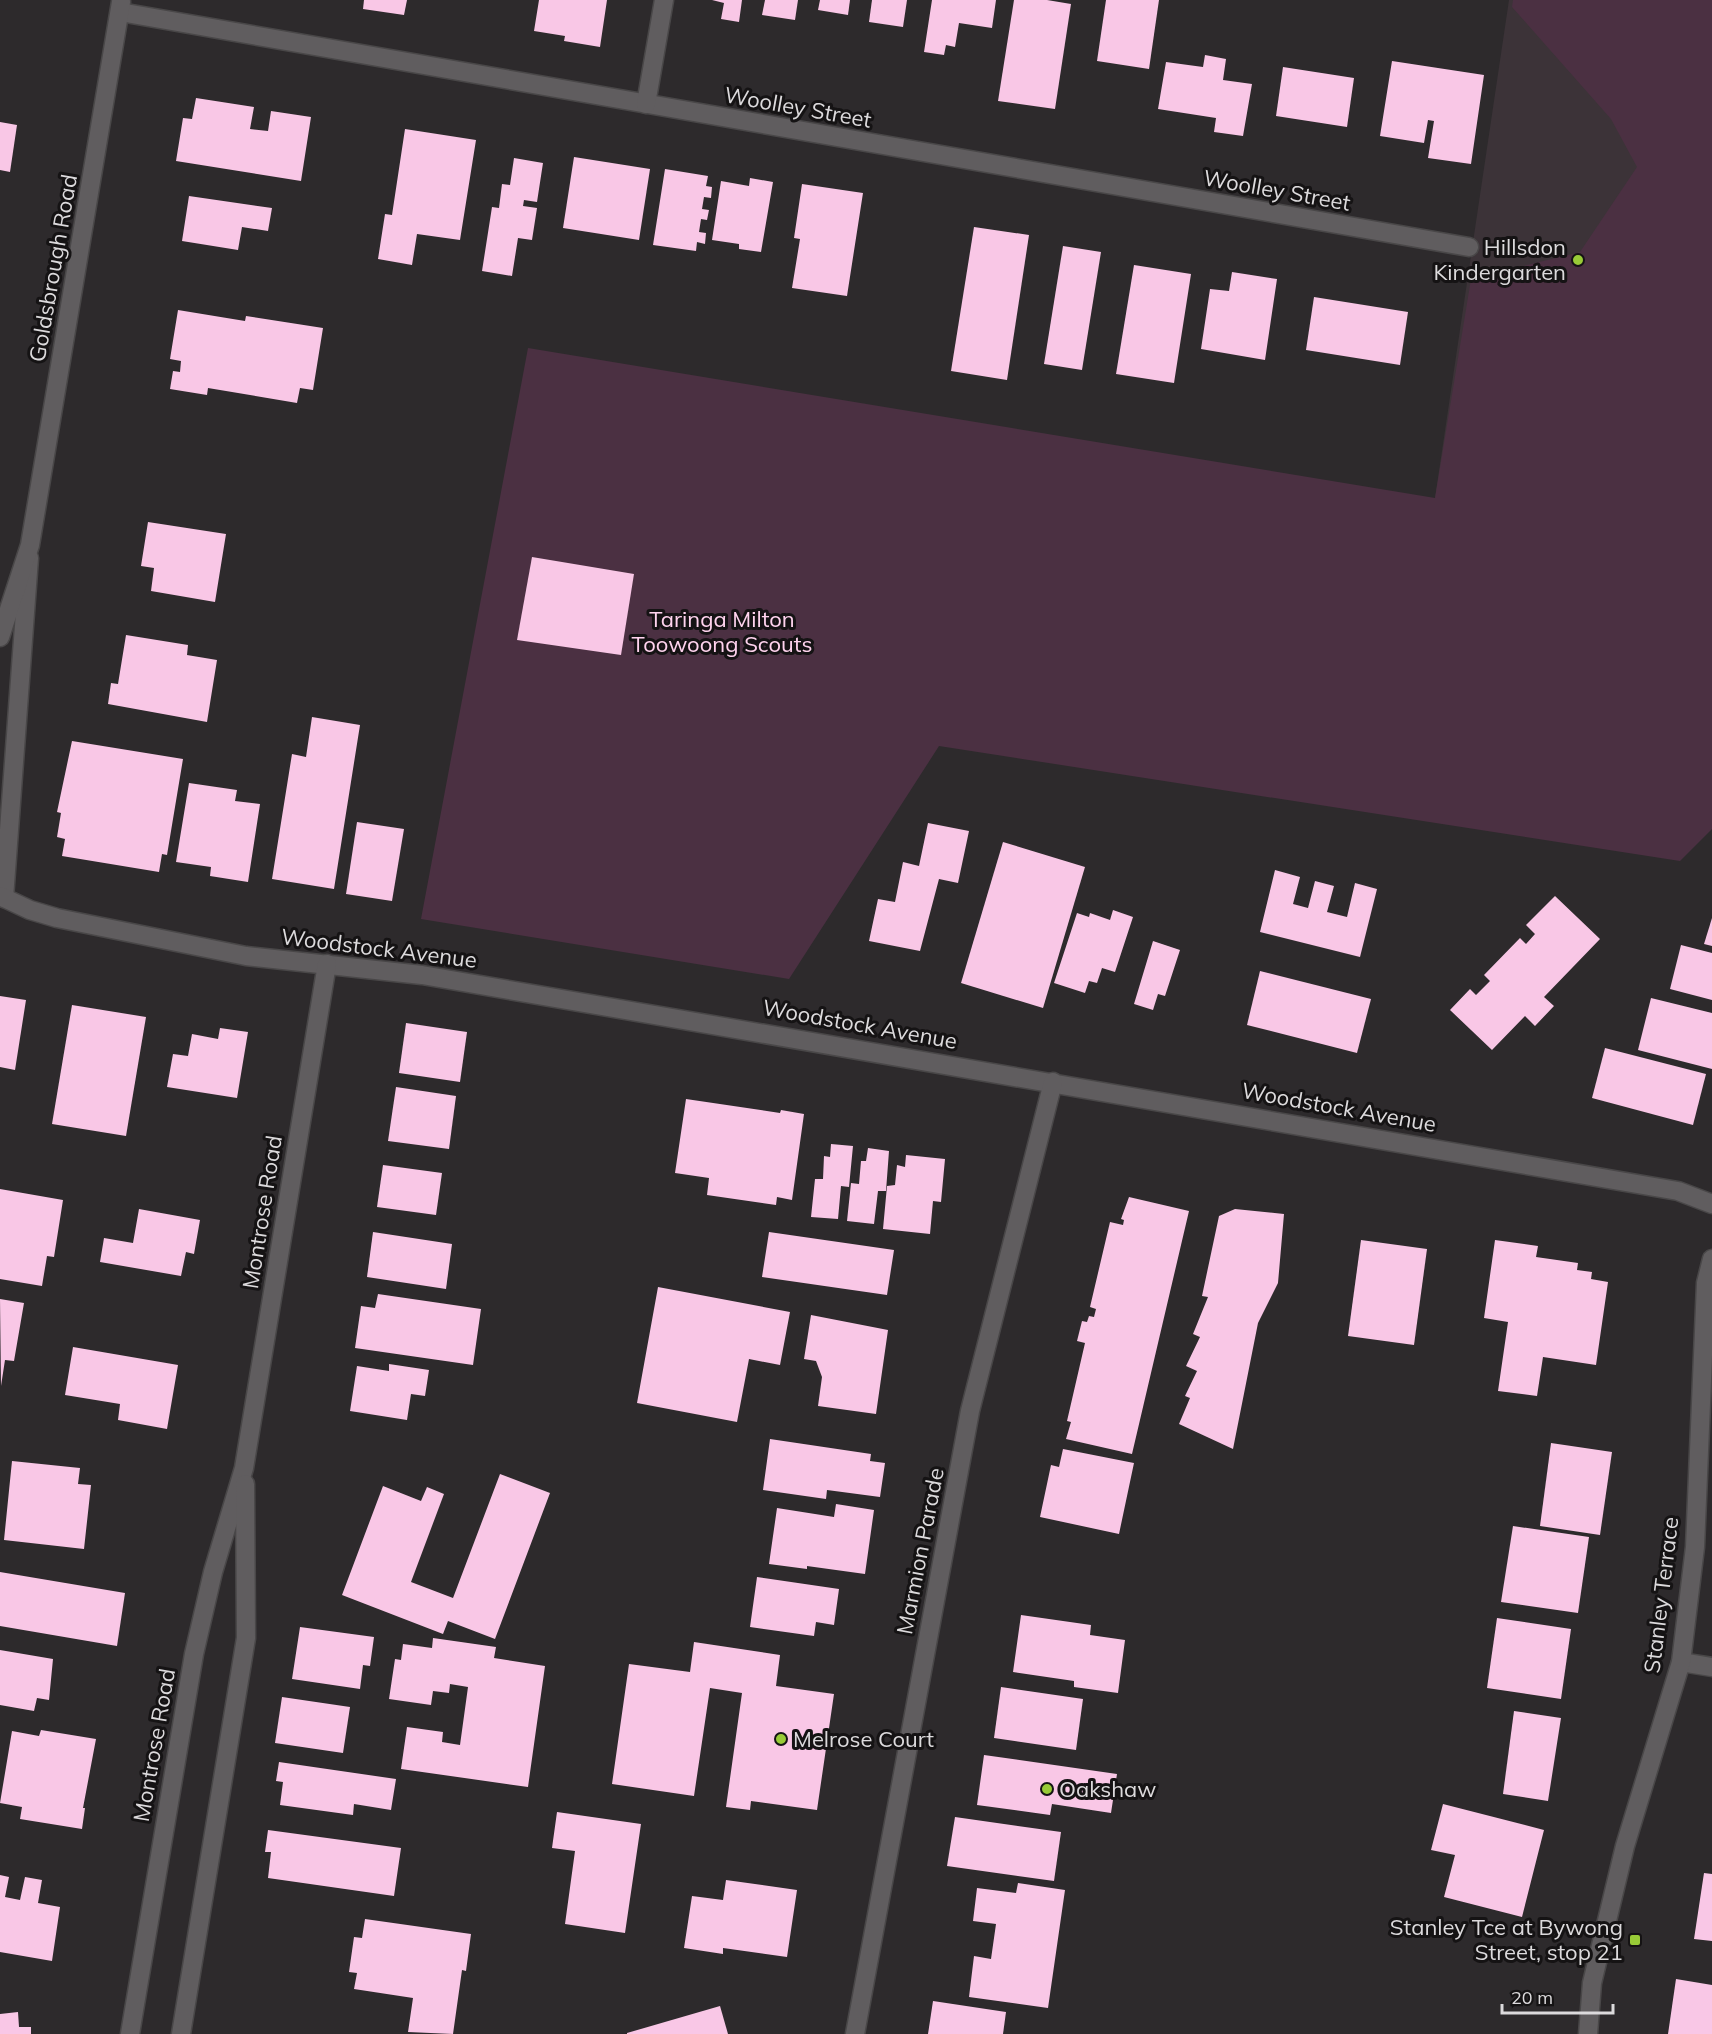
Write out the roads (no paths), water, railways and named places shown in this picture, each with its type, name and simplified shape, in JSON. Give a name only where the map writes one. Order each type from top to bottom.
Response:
[{"type":"street","points":[[646,104],[664,0]]},
{"type":"street","name":"Woolley Street","points":[[117,3],[646,104],[1469,248]]},
{"type":"street","name":"Goldsbrough Road","points":[[2,897],[30,545],[117,3]]},
{"type":"street","name":"Goldsbrough Road","points":[[0,637],[30,545]]},
{"type":"street","name":"Woodstock Avenue","points":[[2,897],[57,918],[246,956],[422,975],[1678,1191],[1712,1204]]},
{"type":"street","name":"Montrose Road","points":[[130,2034],[194,1654],[213,1572],[244,1468],[327,964]]},
{"type":"street","name":"Marmion Parade","points":[[855,2034],[970,1411],[1053,1082]]},
{"type":"street","name":"Stanley Terrace","points":[[1588,2034],[1592,1983],[1622,1858],[1681,1662],[1695,1547],[1706,1294],[1712,1259]]},
{"type":"street","name":"Montrose Road","points":[[181,2034],[246,1638],[244,1468]]},
{"type":"street","points":[[1681,1662],[1712,1667]]},
{"type":"place","name":"Hillsdon Kindergarten","points":[[1578,260]]},
{"type":"place","name":"Melrose Court","points":[[781,1739]]},
{"type":"place","name":"Oakshaw","points":[[1047,1789]]},
{"type":"place","name":"Stanley Tce at Bywong Street, stop 21","points":[[1635,1940]]},
{"type":"park label","name":"Taringa Milton Toowoong Scouts","points":[[722,632]]}]
